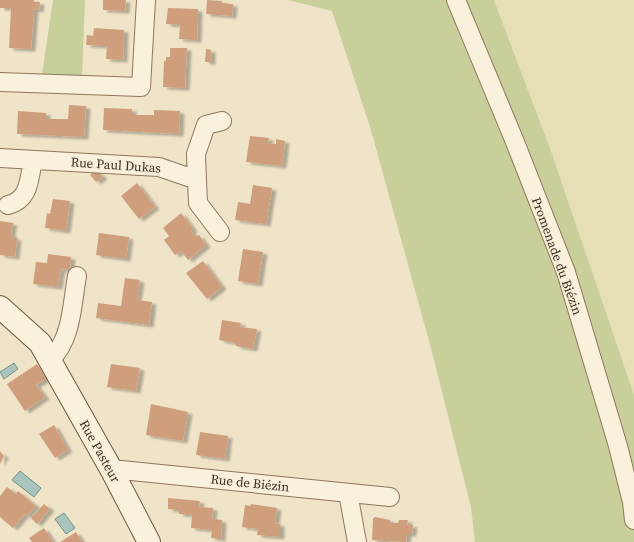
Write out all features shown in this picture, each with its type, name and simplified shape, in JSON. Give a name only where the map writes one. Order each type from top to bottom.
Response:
[{"type":"street","points":[[0,82],[141,87],[146,0]]},
{"type":"street","name":"Promenade du Biézin","points":[[456,0],[515,142],[566,272],[618,446],[632,502],[634,520]]},
{"type":"street","points":[[220,232],[198,203],[196,154],[206,125],[222,121]]},
{"type":"street","name":"Rue Paul Dukas","points":[[0,158],[159,167],[197,180]]},
{"type":"street","points":[[8,205],[17,203],[24,196],[28,186],[33,160]]},
{"type":"street","points":[[50,360],[57,354],[66,339],[77,276]]},
{"type":"street","name":"Rue Pasteur","points":[[0,307],[40,343],[111,468],[149,542]]},
{"type":"street","name":"Rue de Biézin","points":[[111,468],[390,497]]},
{"type":"street","points":[[348,493],[357,542]]},
{"type":"shaded area","points":[[494,0],[634,0],[634,395],[552,154]]},
{"type":"green space","points":[[53,0],[85,0],[82,76],[42,74]]},
{"type":"green space","points":[[288,0],[494,0],[552,154],[634,395],[634,542],[475,542],[471,507],[432,352],[371,130],[332,11]]},
{"type":"water","points":[[14,363],[18,369],[4,379],[0,372]]},
{"type":"water","points":[[20,471],[41,488],[34,497],[12,480]]},
{"type":"water","points":[[64,513],[75,528],[66,534],[55,519]]},
{"type":"building","points":[[0,0],[34,0],[34,2],[40,2],[39,10],[34,9],[31,49],[9,48],[11,8],[0,8]]},
{"type":"building","points":[[103,0],[126,0],[125,11],[103,10]]},
{"type":"building","points":[[207,0],[222,1],[222,3],[233,4],[232,16],[206,14]]},
{"type":"building","points":[[168,8],[198,9],[197,40],[179,39],[180,25],[166,24]]},
{"type":"building","points":[[94,28],[124,30],[123,60],[106,59],[107,46],[86,45],[87,35],[93,36]]},
{"type":"building","points":[[170,48],[187,48],[185,88],[163,87],[164,61],[166,61],[166,57],[170,57]]},
{"type":"building","points":[[206,49],[211,50],[211,62],[205,62]]},
{"type":"building","points":[[69,105],[86,106],[84,137],[17,134],[18,111],[46,113],[46,119],[68,119]]},
{"type":"building","points":[[104,108],[132,109],[132,115],[154,115],[154,110],[180,111],[179,134],[103,130]]},
{"type":"building","points":[[250,136],[269,138],[268,143],[276,144],[276,139],[285,141],[282,166],[246,162]]},
{"type":"building","points":[[96,170],[103,177],[96,182],[90,175]]},
{"type":"building","points":[[137,183],[155,207],[139,219],[121,196]]},
{"type":"building","points":[[253,185],[272,188],[266,224],[235,220],[238,202],[250,204]]},
{"type":"building","points":[[53,199],[70,201],[66,231],[45,228],[47,213],[50,214]]},
{"type":"building","points":[[181,213],[193,229],[191,231],[196,237],[199,235],[206,245],[188,260],[181,251],[175,255],[164,240],[169,236],[163,228]]},
{"type":"building","points":[[0,221],[13,223],[11,233],[14,238],[17,238],[15,257],[0,255]]},
{"type":"building","points":[[99,233],[129,237],[126,259],[96,255]]},
{"type":"building","points":[[243,249],[263,252],[258,284],[238,281]]},
{"type":"building","points":[[48,254],[71,257],[70,270],[61,269],[58,287],[33,284],[36,262],[47,263]]},
{"type":"building","points":[[203,261],[222,287],[207,299],[186,273]]},
{"type":"building","points":[[125,278],[140,280],[137,300],[152,302],[149,325],[96,318],[98,303],[121,306]]},
{"type":"building","points":[[222,320],[241,323],[240,327],[257,329],[253,349],[236,346],[236,343],[219,340]]},
{"type":"building","points":[[37,364],[47,378],[36,385],[45,397],[25,411],[7,384]]},
{"type":"building","points":[[111,364],[140,368],[136,391],[107,387]]},
{"type":"building","points":[[151,404],[188,412],[183,441],[146,435]]},
{"type":"building","points":[[54,425],[68,450],[55,458],[39,434]]},
{"type":"building","points":[[200,432],[228,436],[225,459],[196,455]]},
{"type":"building","points":[[0,451],[4,456],[0,464]]},
{"type":"building","points":[[7,487],[16,494],[18,491],[36,506],[27,516],[25,514],[13,528],[0,517],[0,496]]},
{"type":"building","points":[[168,498],[200,501],[199,507],[213,508],[212,519],[222,520],[221,539],[211,538],[212,530],[191,528],[192,515],[179,514],[179,510],[168,509]]},
{"type":"building","points":[[44,504],[50,509],[37,524],[31,518]]},
{"type":"building","points":[[251,504],[277,508],[275,523],[280,524],[280,537],[257,535],[258,529],[242,527],[245,505],[250,506]]},
{"type":"building","points":[[375,517],[390,520],[390,523],[398,523],[399,520],[408,520],[407,525],[413,525],[412,534],[407,534],[406,542],[372,540],[373,519]]},
{"type":"building","points":[[44,528],[53,542],[32,542],[29,538]]},
{"type":"building","points":[[76,532],[82,542],[60,542]]}]
